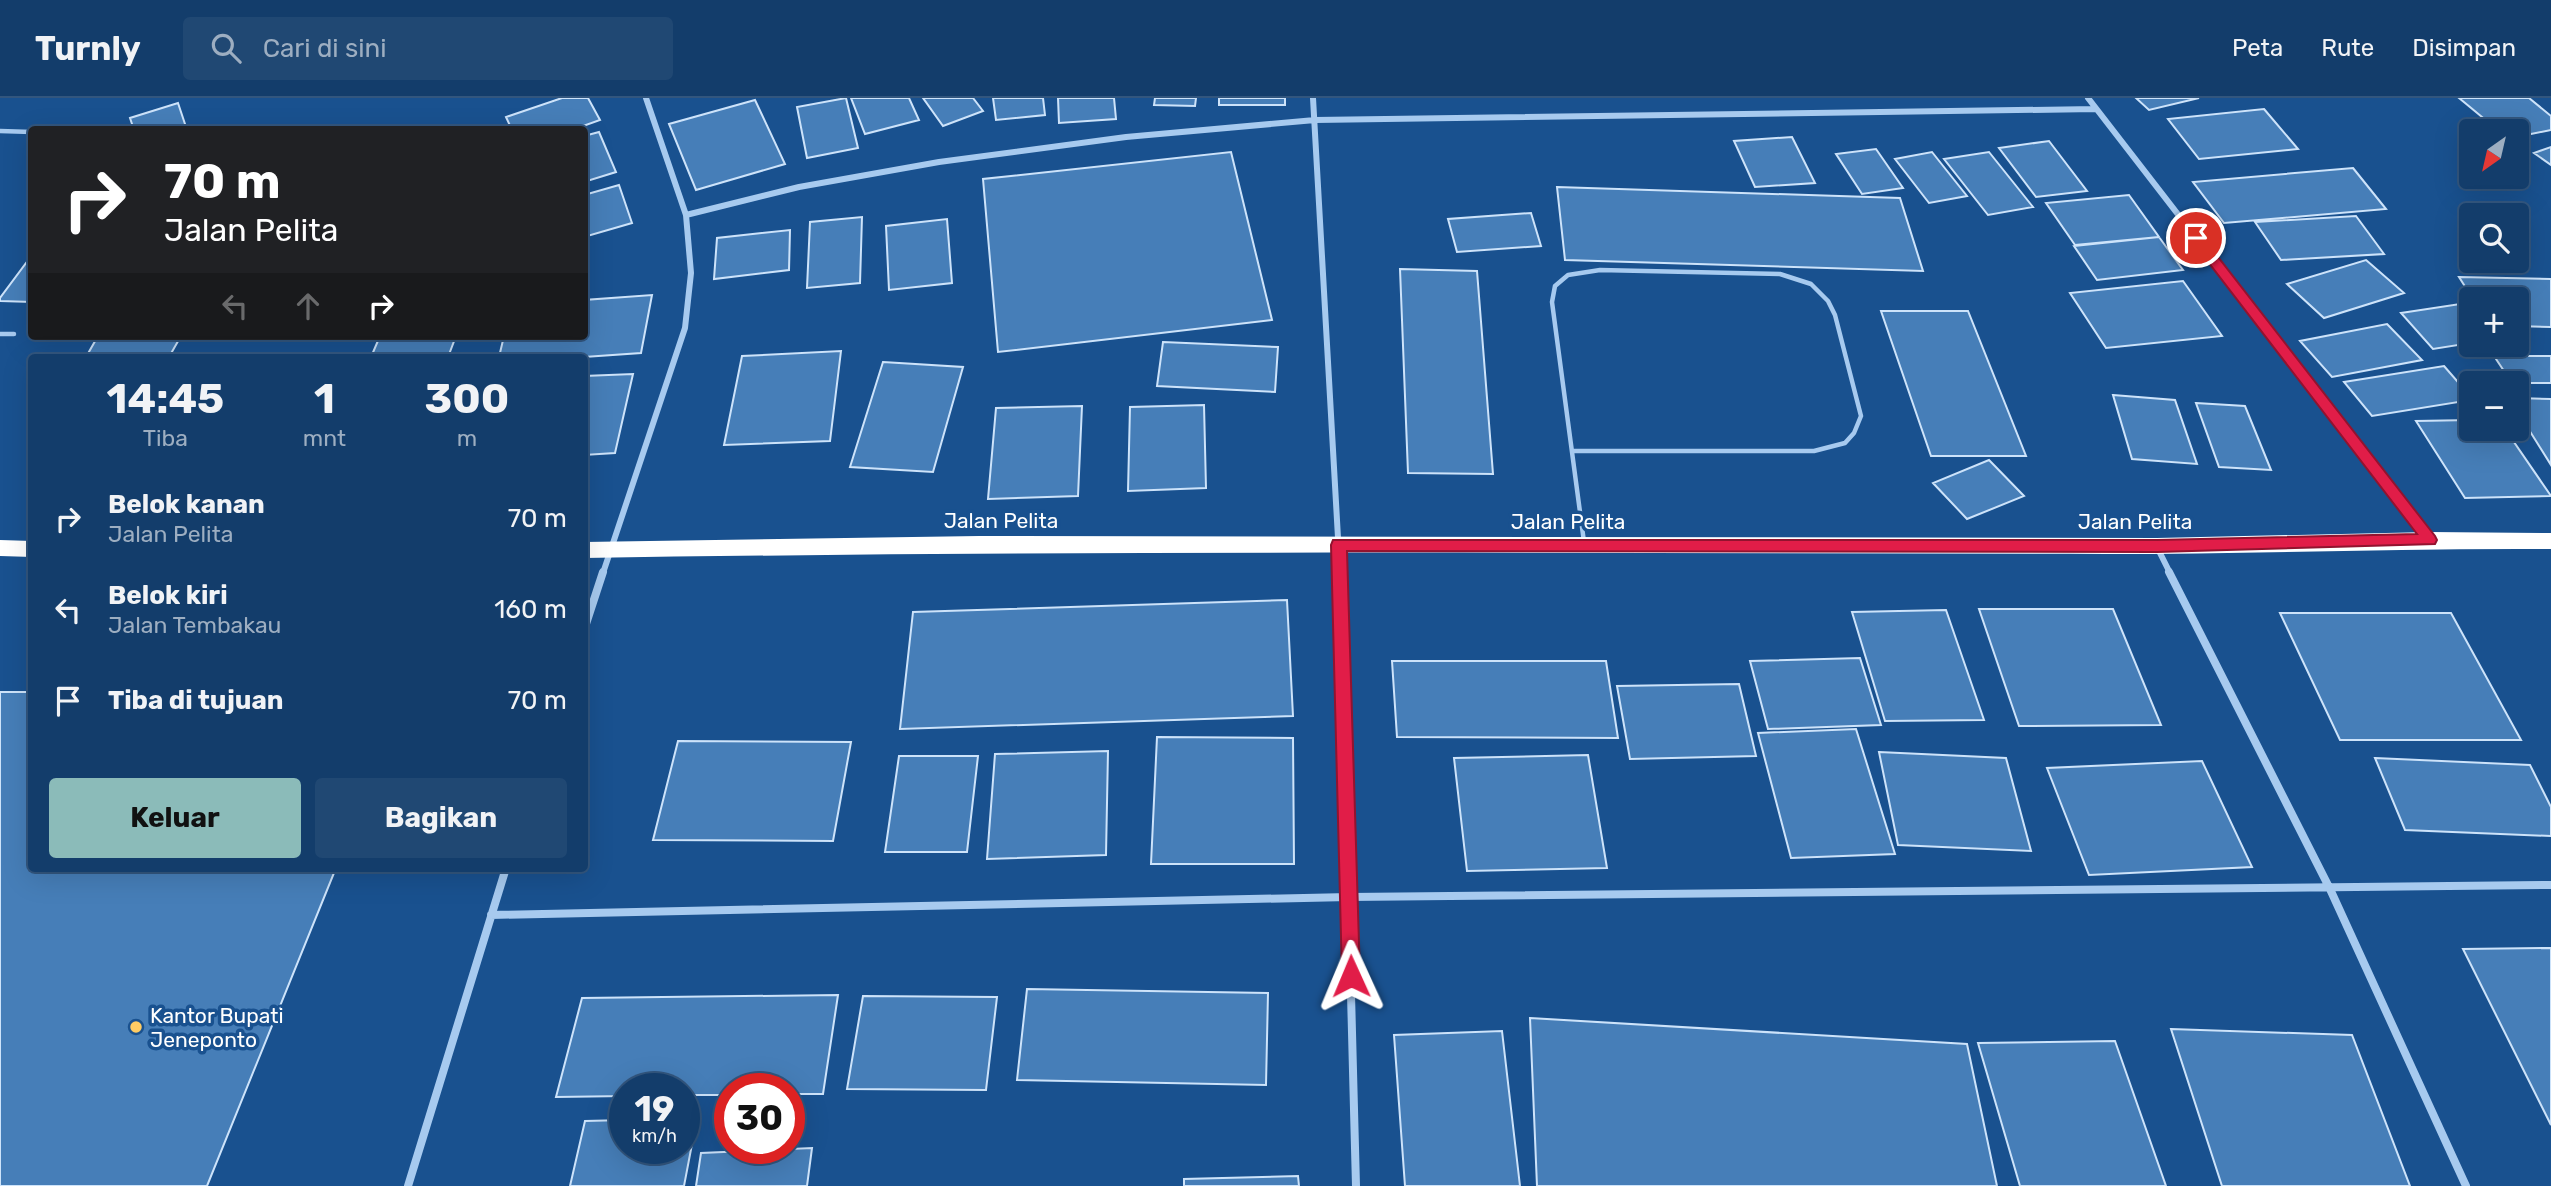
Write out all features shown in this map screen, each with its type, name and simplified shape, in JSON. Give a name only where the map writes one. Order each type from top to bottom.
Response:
[{"type":"highway","name":"Jalan Pelita","points":[[588,550],[979,544],[2157,546],[2430,540],[2551,541]]},
{"type":"highway","points":[[0,548],[28,549]]},
{"type":"street","points":[[588,618],[685,328],[691,273],[686,215],[646,98]]},
{"type":"street","points":[[1313,98],[1339,545],[1356,1186]]},
{"type":"street","points":[[2088,98],[2430,540]]},
{"type":"street","points":[[686,215],[814,184],[951,160],[1199,129],[1315,120],[2096,109]]},
{"type":"street","points":[[2157,546],[2330,889],[2466,1186]]},
{"type":"street","points":[[408,1186],[505,872]]},
{"type":"street","points":[[491,915],[1349,897],[2551,885]]},
{"type":"lane","points":[[0,131],[28,132]]},
{"type":"lane","points":[[1572,451],[1814,451],[1843,446],[1856,434],[1861,416],[1833,307],[1820,290],[1802,279],[1780,274],[1600,270],[1569,275],[1555,286],[1552,302],[1584,545]]},
{"type":"lane","points":[[0,334],[14,334]]},
{"type":"building","points":[[562,98],[588,98],[600,120],[583,126],[510,126],[506,117]]},
{"type":"building","points":[[846,98],[858,148],[807,158],[797,107]]},
{"type":"building","points":[[851,98],[909,98],[919,120],[865,134]]},
{"type":"building","points":[[923,98],[973,98],[983,111],[943,126]]},
{"type":"building","points":[[993,98],[1043,98],[1045,115],[996,120]]},
{"type":"building","points":[[1058,98],[1114,98],[1116,119],[1059,123]]},
{"type":"building","points":[[1155,98],[1196,98],[1195,106],[1154,105]]},
{"type":"building","points":[[1219,98],[1285,98],[1285,105],[1219,105]]},
{"type":"building","points":[[2136,98],[2199,98],[2149,110]]},
{"type":"building","points":[[2459,98],[2529,98],[2551,116],[2551,130],[2529,134],[2529,119],[2484,119]]},
{"type":"building","points":[[755,100],[785,164],[696,190],[669,124]]},
{"type":"building","points":[[178,103],[186,126],[133,126],[130,118]]},
{"type":"building","points":[[2264,109],[2298,149],[2199,159],[2168,119]]},
{"type":"building","points":[[599,132],[616,172],[588,181],[588,135]]},
{"type":"building","points":[[1792,137],[1815,183],[1755,187],[1734,141]]},
{"type":"building","points":[[2049,141],[2087,191],[2036,197],[1999,148]]},
{"type":"building","points":[[2551,147],[2551,165],[2534,153]]},
{"type":"building","points":[[1876,149],[1903,188],[1862,194],[1836,154]]},
{"type":"building","points":[[1231,152],[1272,320],[998,352],[983,179]]},
{"type":"building","points":[[1932,152],[1967,196],[1929,203],[1895,159]]},
{"type":"building","points":[[1989,152],[2033,207],[1988,215],[1944,159]]},
{"type":"building","points":[[2353,168],[2386,209],[2224,223],[2193,182]]},
{"type":"building","points":[[619,185],[632,223],[588,236],[588,194]]},
{"type":"building","points":[[1557,187],[1900,198],[1923,271],[1565,260]]},
{"type":"building","points":[[2129,195],[2159,237],[2075,245],[2046,203]]},
{"type":"building","points":[[1531,213],[1541,246],[1457,252],[1448,219]]},
{"type":"building","points":[[2356,216],[2384,254],[2281,260],[2255,222]]},
{"type":"building","points":[[862,217],[860,283],[807,288],[810,222]]},
{"type":"building","points":[[947,219],[952,283],[889,290],[886,226]]},
{"type":"building","points":[[790,230],[789,270],[714,279],[717,238]]},
{"type":"building","points":[[2159,237],[2183,270],[2097,280],[2074,246]]},
{"type":"building","points":[[28,260],[28,302],[0,301]]},
{"type":"building","points":[[2366,260],[2404,293],[2324,318],[2287,284]]},
{"type":"building","points":[[1400,269],[1477,271],[1493,474],[1408,473]]},
{"type":"building","points":[[2459,277],[2551,279],[2551,327],[2529,326],[2529,287],[2465,287]]},
{"type":"building","points":[[2183,281],[2222,336],[2106,348],[2070,293]]},
{"type":"building","points":[[652,295],[641,353],[588,357],[588,354],[500,354],[503,340],[588,340],[588,300]]},
{"type":"building","points":[[2459,304],[2459,345],[2433,349],[2401,313]]},
{"type":"building","points":[[1881,311],[1968,311],[2026,456],[1931,456]]},
{"type":"building","points":[[2387,324],[2422,360],[2332,377],[2300,341]]},
{"type":"building","points":[[96,340],[179,340],[171,354],[88,354]]},
{"type":"building","points":[[378,340],[454,340],[449,354],[372,354]]},
{"type":"building","points":[[1163,342],[1278,347],[1275,392],[1157,386]]},
{"type":"building","points":[[841,351],[830,441],[724,445],[742,356]]},
{"type":"building","points":[[2551,356],[2551,383],[2529,383],[2529,371],[2504,371],[2495,357]]},
{"type":"building","points":[[883,362],[963,367],[933,472],[850,467]]},
{"type":"building","points":[[2444,366],[2459,383],[2459,402],[2372,416],[2344,382]]},
{"type":"building","points":[[633,374],[615,453],[588,455],[588,376]]},
{"type":"building","points":[[2113,395],[2175,400],[2197,464],[2132,459]]},
{"type":"building","points":[[2529,398],[2551,399],[2551,465],[2529,430]]},
{"type":"building","points":[[2196,403],[2245,406],[2271,470],[2219,467]]},
{"type":"building","points":[[1204,405],[1206,488],[1128,491],[1130,407]]},
{"type":"building","points":[[1082,406],[1078,496],[988,499],[996,408]]},
{"type":"building","points":[[2459,420],[2459,441],[2513,441],[2551,496],[2465,498],[2416,421]]},
{"type":"building","points":[[1989,460],[2024,496],[1967,519],[1933,483]]},
{"type":"building","points":[[1287,600],[1293,716],[900,729],[913,612]]},
{"type":"building","points":[[1979,609],[2113,609],[2161,725],[2019,726]]},
{"type":"building","points":[[1946,610],[1984,720],[1885,721],[1852,612]]},
{"type":"building","points":[[2280,613],[2451,613],[2521,740],[2340,740]]},
{"type":"building","points":[[1860,658],[1881,725],[1768,729],[1750,661]]},
{"type":"building","points":[[1392,661],[1606,661],[1618,738],[1397,737]]},
{"type":"building","points":[[1739,684],[1756,756],[1630,759],[1617,686]]},
{"type":"building","name":"Kantor Bupati Jeneponto","points":[[0,692],[28,692],[28,872],[334,872],[207,1186],[0,1186]]},
{"type":"building","points":[[1856,729],[1895,854],[1791,858],[1758,733]]},
{"type":"building","points":[[1157,737],[1293,738],[1294,864],[1151,864]]},
{"type":"building","points":[[678,741],[851,742],[833,841],[653,840]]},
{"type":"building","points":[[1108,751],[1106,855],[987,859],[995,754]]},
{"type":"building","points":[[1879,752],[2006,758],[2031,851],[1898,845]]},
{"type":"building","points":[[1588,755],[1607,868],[1467,871],[1454,758]]},
{"type":"building","points":[[899,756],[978,756],[967,852],[885,852]]},
{"type":"building","points":[[2375,758],[2530,765],[2551,807],[2551,836],[2405,830]]},
{"type":"building","points":[[2202,761],[2252,867],[2089,875],[2047,768]]},
{"type":"building","points":[[2551,948],[2551,1125],[2463,949]]},
{"type":"building","points":[[1027,989],[1268,993],[1266,1085],[1017,1080]]},
{"type":"building","points":[[838,995],[823,1094],[805,1094],[805,1073],[714,1073],[714,1095],[700,1095],[700,1073],[609,1073],[609,1096],[556,1097],[582,998]]},
{"type":"building","points":[[863,996],[997,997],[986,1090],[847,1089]]},
{"type":"building","points":[[1530,1018],[1967,1044],[1997,1186],[1537,1186]]},
{"type":"building","points":[[2171,1029],[2352,1035],[2410,1186],[2222,1186]]},
{"type":"building","points":[[1502,1031],[1520,1186],[1405,1186],[1394,1035]]},
{"type":"building","points":[[2115,1041],[2166,1186],[2020,1186],[1978,1043]]},
{"type":"building","points":[[609,1120],[609,1164],[688,1164],[684,1186],[570,1186],[585,1121]]},
{"type":"building","points":[[805,1148],[812,1148],[807,1186],[696,1186],[701,1153],[714,1152],[714,1164],[805,1164]]},
{"type":"building","points":[[1298,1176],[1299,1186],[1184,1186],[1184,1179]]},
{"type":"place","name":"Kantor Bupati Jeneponto","points":[[136,1027]]},
{"type":"route","points":[[1351,976],[1339,545],[2157,546],[2430,540],[2196,238]]}]
